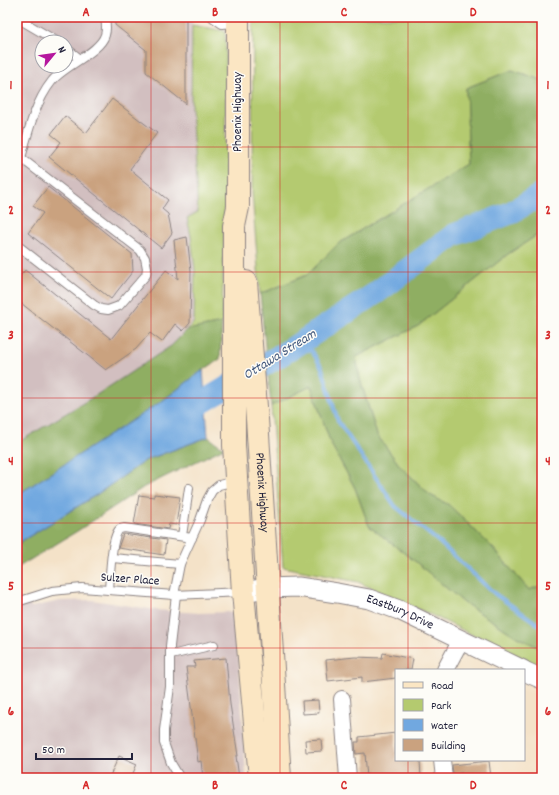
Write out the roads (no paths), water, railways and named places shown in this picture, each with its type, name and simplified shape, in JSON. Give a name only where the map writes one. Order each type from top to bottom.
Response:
[{"type":"main road","name":"Phoenix Highway","points":[[238,20],[238,207],[242,224],[241,324],[234,445],[243,592],[260,778]]},
{"type":"main road","name":"Phoenix Highway","points":[[241,324],[257,419],[280,778]]},
{"type":"street","name":"Eastbury Drive","points":[[243,592],[267,588],[298,587],[369,599],[399,610],[521,669]]},
{"type":"street","points":[[446,669],[461,640]]},
{"type":"street","name":"Eastbury Drive","points":[[525,671],[542,679]]},
{"type":"street","points":[[342,699],[348,778]]},
{"type":"street","points":[[442,761],[444,778]]},
{"type":"lane","points":[[17,173],[34,114],[41,98],[52,81],[61,72],[100,44],[105,37],[107,30],[105,17]]},
{"type":"lane","points":[[212,17],[222,24],[238,20]]},
{"type":"lane","points":[[17,18],[44,34]]},
{"type":"lane","points":[[74,54],[80,59]]},
{"type":"lane","points":[[17,245],[101,309],[108,310],[120,306],[146,275],[147,268],[145,258],[140,250],[21,158]]},
{"type":"lane","points":[[180,778],[171,763],[164,742],[164,730],[170,687],[170,646],[175,595],[180,564],[212,491],[219,485],[236,480]]},
{"type":"lane","points":[[182,536],[189,488]]},
{"type":"lane","points":[[109,590],[116,534],[120,529],[124,528],[192,538]]},
{"type":"lane","points":[[112,558],[180,564]]},
{"type":"lane","name":"Sulzer Place","points":[[17,602],[52,591],[82,588],[175,595],[243,592]]},
{"type":"lane","points":[[171,655],[214,645]]},
{"type":"water","points":[[203,370],[208,437],[146,460],[96,495],[17,544],[17,495],[162,401]]},
{"type":"waterway","name":"Ottawa Stream","points":[[178,417],[294,347],[376,293],[454,235],[510,213],[542,194]]},
{"type":"waterway","points":[[294,347],[312,351],[322,368],[338,421],[395,506],[439,542],[495,594],[542,627]]}]
